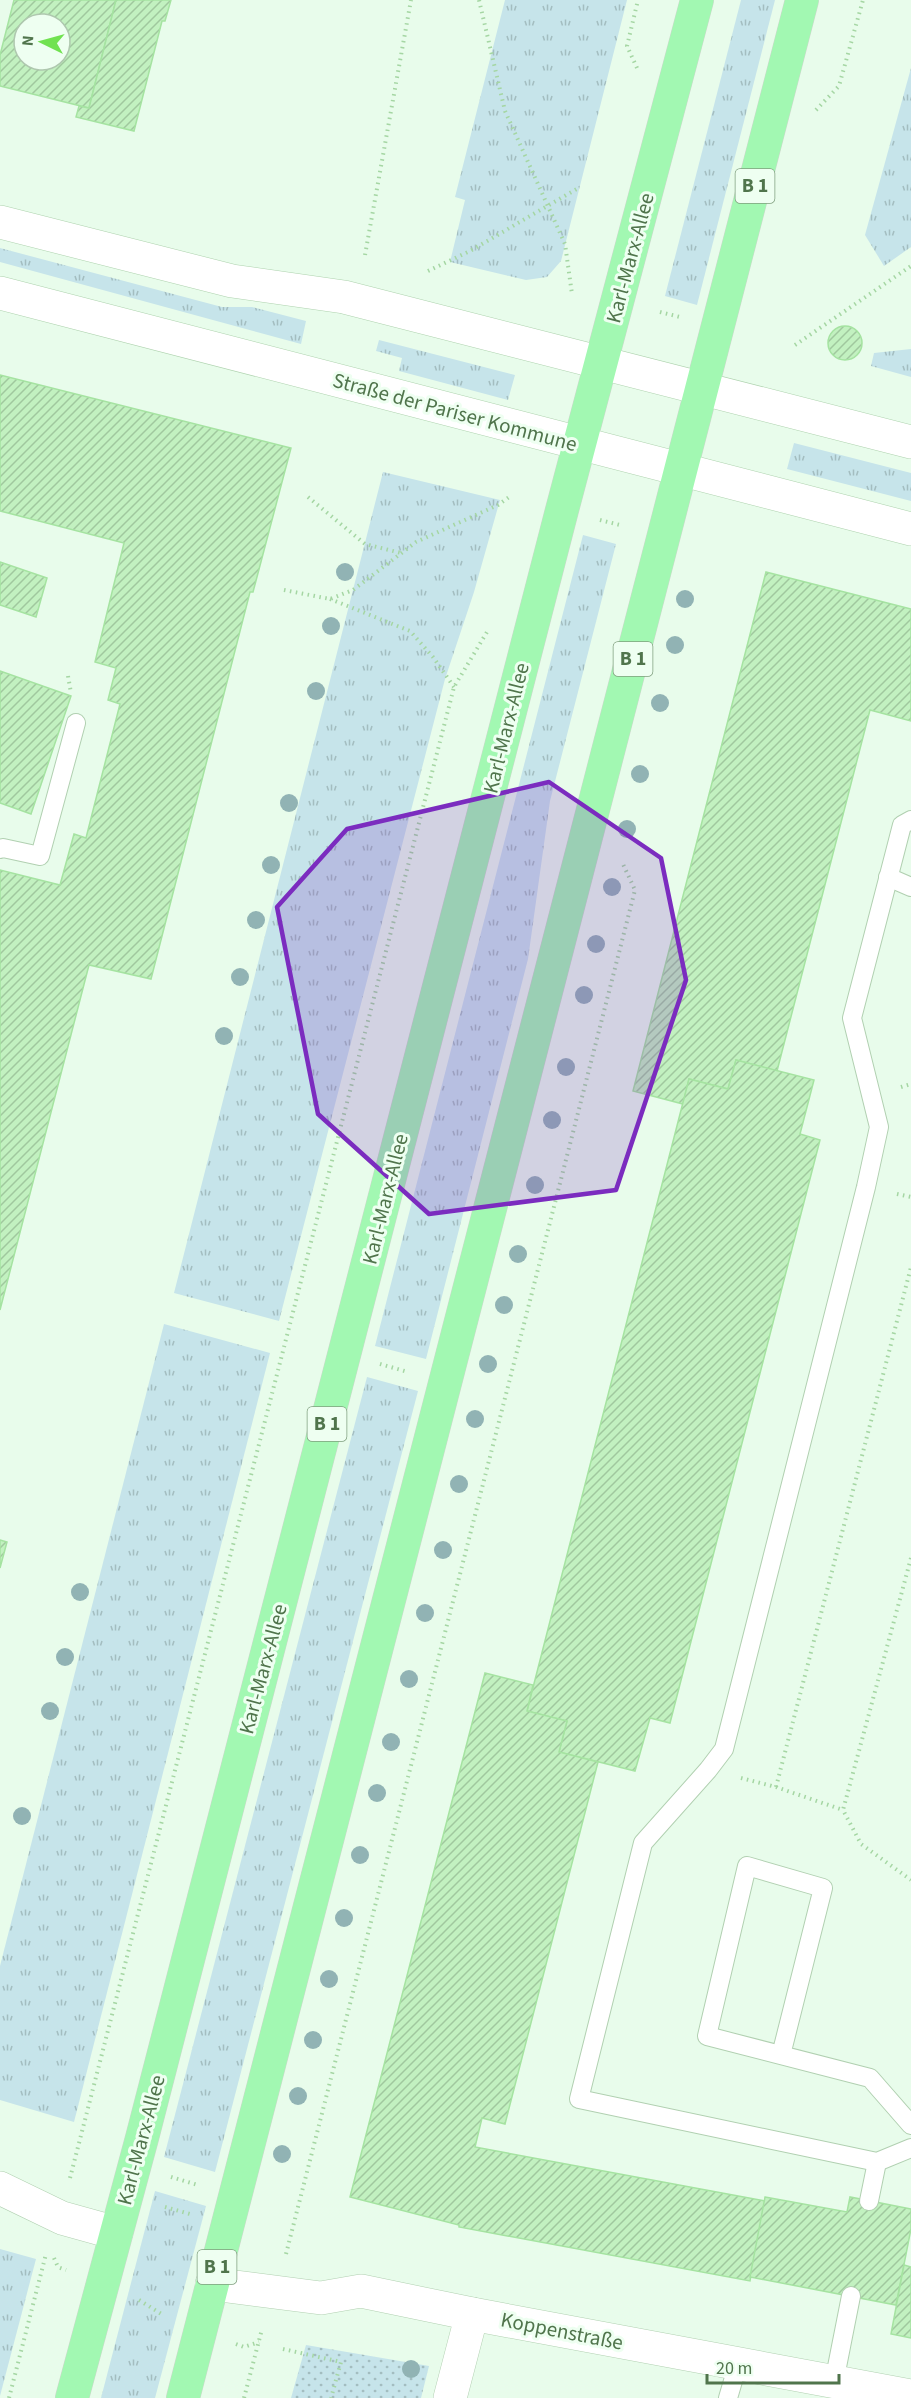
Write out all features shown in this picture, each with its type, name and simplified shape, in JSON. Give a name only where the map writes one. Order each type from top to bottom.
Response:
[{"type":"main road","name":"Karl-Marx-Allee","points":[[72,2398],[697,0]]},
{"type":"main road","name":"B 1","points":[[183,2398],[802,0]]},
{"type":"street","points":[[0,222],[232,280],[344,297],[911,442]]},
{"type":"street","name":"Straße der Pariser Kommune","points":[[0,293],[911,529]]},
{"type":"street","points":[[0,2188],[62,2218],[116,2233]]},
{"type":"street","name":"Koppenstraße","points":[[212,2284],[321,2298],[361,2291],[911,2396]]},
{"type":"street","points":[[450,2398],[472,2314]]},
{"type":"lane","points":[[0,849],[40,856],[76,723]]},
{"type":"lane","points":[[911,820],[902,825],[852,1018],[879,1127],[866,1187],[724,1749],[643,1843],[579,2099],[877,2162],[911,2148]]},
{"type":"lane","points":[[888,878],[911,887]]},
{"type":"lane","points":[[782,2055],[823,1888],[747,1866],[707,2036],[870,2078],[911,2126]]},
{"type":"lane","points":[[869,2201],[877,2162]]},
{"type":"lane","points":[[834,2382],[851,2296]]},
{"type":"lane","points":[[728,2398],[738,2364]]},
{"type":"path","points":[[365,255],[411,0]]},
{"type":"path","points":[[479,0],[505,111],[565,244],[572,294]]},
{"type":"path","points":[[638,0],[627,46],[639,74]]},
{"type":"path","points":[[810,116],[839,86],[863,0]]},
{"type":"path","points":[[428,271],[470,251],[580,188]]},
{"type":"path","points":[[795,345],[911,266]]},
{"type":"path","points":[[330,599],[353,590],[416,542],[498,505],[512,495]]},
{"type":"path","points":[[308,497],[365,544],[401,553]]},
{"type":"path","points":[[599,520],[620,525]]},
{"type":"path","points":[[284,590],[350,605],[410,631],[433,657],[453,687]]},
{"type":"path","points":[[70,2182],[453,687],[479,645]]},
{"type":"path","points":[[290,2243],[635,890],[621,859]]},
{"type":"path","points":[[776,1787],[911,1267]]},
{"type":"path","points":[[371,1362],[414,1373]]},
{"type":"path","points":[[911,1558],[843,1810],[861,1844],[911,1880]]},
{"type":"path","points":[[708,1770],[776,1787],[843,1810]]},
{"type":"path","points":[[170,2177],[200,2186]]},
{"type":"path","points":[[9,2398],[46,2254],[53,2247]]},
{"type":"path","points":[[54,2255],[58,2267],[104,2278],[175,2322],[244,2347],[259,2342]]},
{"type":"path","points":[[244,2398],[264,2321]]},
{"type":"path","points":[[283,2349],[341,2362],[331,2398]]},
{"type":"highlighted area","points":[[549,782],[661,858],[686,980],[616,1190],[429,1214],[318,1114],[277,907],[347,829]]},
{"type":"green space","points":[[505,0],[627,0],[561,261],[547,277],[526,280],[450,262],[465,200],[455,197]]},
{"type":"green space","points":[[741,0],[775,0],[697,305],[665,296]]},
{"type":"green space","points":[[911,68],[911,247],[884,266],[865,235]]},
{"type":"green space","points":[[0,248],[222,307],[252,307],[306,321],[301,344],[0,262]]},
{"type":"green space","points":[[379,340],[515,375],[508,400],[399,371],[402,358],[376,351]]},
{"type":"green space","points":[[911,349],[911,377],[871,366],[874,353]]},
{"type":"green space","points":[[794,443],[911,473],[911,501],[787,469]]},
{"type":"green space","points":[[383,472],[500,500],[474,592],[445,679],[279,1321],[174,1293]]},
{"type":"green space","points":[[583,535],[616,544],[550,801],[528,959],[426,1359],[375,1346]]},
{"type":"green space","points":[[164,1324],[270,1353],[74,2122],[0,2100],[0,1966]]},
{"type":"green space","points":[[367,1377],[418,1391],[215,2172],[164,2157]]},
{"type":"green space","points":[[155,2191],[206,2206],[155,2398],[101,2398]]},
{"type":"green space","points":[[0,2249],[36,2259],[0,2396]]},
{"type":"green space","points":[[306,2345],[429,2366],[421,2398],[291,2398]]},
{"type":"building","points":[[14,0],[116,0],[89,108],[0,86],[0,55]]},
{"type":"building","points":[[116,0],[171,0],[165,21],[162,21],[134,131],[76,117],[79,106],[89,108]]},
{"type":"building","points":[[845,326],[857,331],[862,343],[857,355],[845,360],[833,355],[828,343],[833,331]]},
{"type":"building","points":[[0,375],[291,448],[253,592],[250,592],[151,979],[89,965],[0,1310],[0,870],[60,885],[74,834],[86,838],[120,704],[108,700],[116,668],[95,662],[124,543],[0,511]]},
{"type":"building","points":[[0,562],[47,578],[36,617],[0,605]]},
{"type":"building","points":[[766,572],[911,609],[911,721],[870,710],[777,1071],[736,1060],[728,1089],[689,1079],[683,1104],[633,1091]]},
{"type":"building","points":[[0,671],[71,696],[31,814],[0,803]]},
{"type":"building","points":[[736,1060],[814,1080],[800,1134],[820,1140],[670,1723],[650,1718],[635,1771],[559,1752],[567,1721],[527,1711],[689,1079],[728,1089]]},
{"type":"building","points":[[0,1540],[7,1542],[0,1568]]},
{"type":"building","points":[[485,1673],[533,1685],[527,1711],[567,1721],[559,1752],[598,1762],[505,2124],[482,2118],[475,2147],[765,2201],[750,2281],[459,2227],[459,2225],[350,2197]]},
{"type":"building","points":[[765,2197],[847,2212],[850,2197],[911,2209],[911,2229],[896,2305],[750,2277]]},
{"type":"building","points":[[904,2265],[911,2267],[911,2338],[891,2334]]}]
